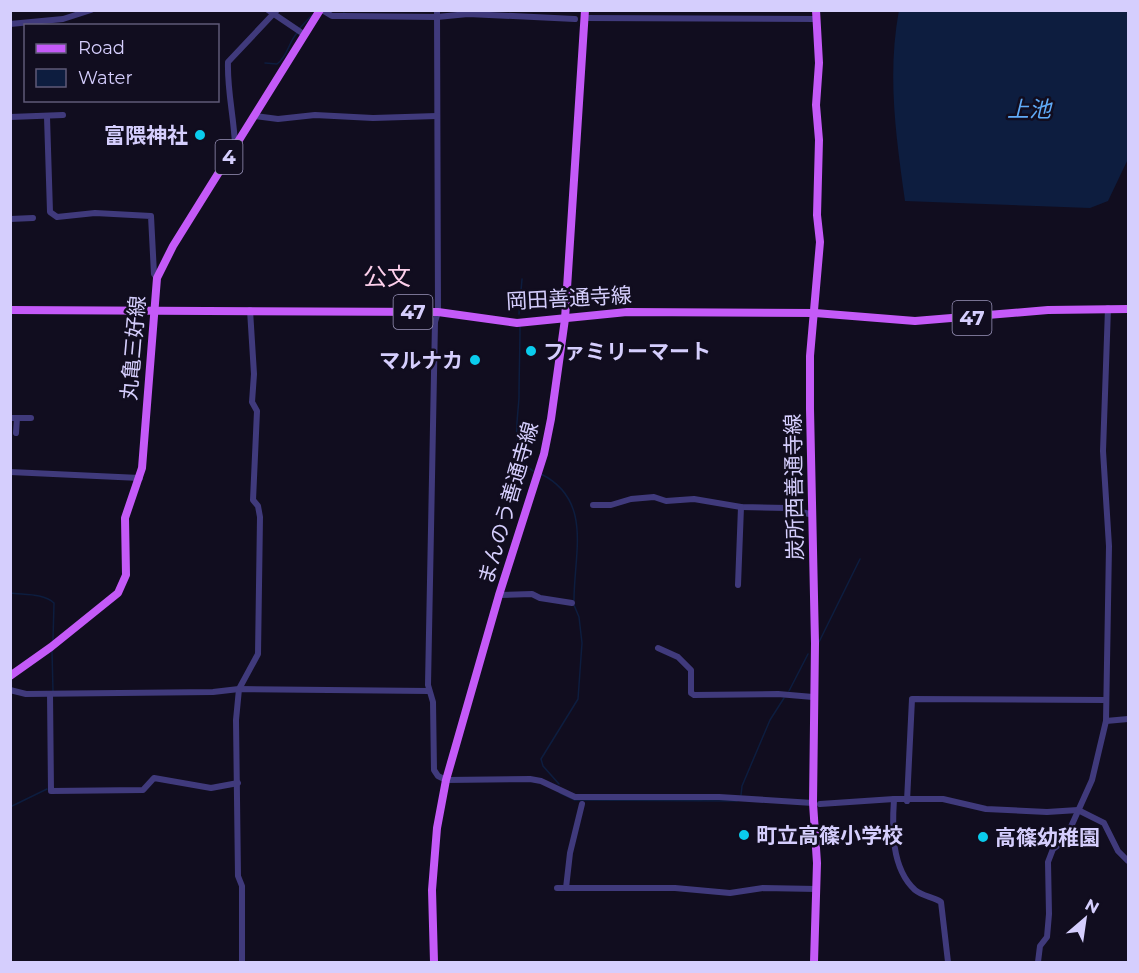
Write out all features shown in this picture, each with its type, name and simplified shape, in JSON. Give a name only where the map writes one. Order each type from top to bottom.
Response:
[{"type":"main road","name":"丸亀三好線","points":[[10,676],[118,593],[126,575],[126,518],[140,478],[158,278],[173,246],[255,116],[303,34],[321,10]]},
{"type":"main road","name":"炭所西善通寺線","points":[[814,963],[817,889],[810,409],[820,242],[817,215],[819,140],[816,105],[819,63],[817,15]]},
{"type":"main road","name":"まんのう善通寺線","points":[[434,963],[432,890],[437,828],[446,780],[499,595],[544,454],[565,319],[581,16]]},
{"type":"main road","name":"岡田善通寺線","points":[[10,310],[438,312],[517,323],[627,312],[814,313],[915,321],[1048,310],[1128,309]]},
{"type":"street","points":[[10,24],[91,10]]},
{"type":"street","points":[[321,10],[332,16],[817,15]]},
{"type":"street","points":[[235,147],[233,108],[227,84],[228,62],[273,12],[303,34]]},
{"type":"street","points":[[437,14],[438,312],[435,322],[429,691],[433,702],[434,770],[438,776],[446,780],[530,779],[541,781],[575,797],[719,797],[816,804],[894,799],[907,801],[943,799],[986,809],[1047,813],[1078,810],[1104,823],[1118,851],[1128,861]]},
{"type":"street","points":[[10,117],[63,115]]},
{"type":"street","points":[[255,116],[278,119],[315,115],[373,118],[437,116]]},
{"type":"street","points":[[47,117],[50,212],[57,217],[96,213],[151,216],[154,274],[158,278]]},
{"type":"street","points":[[10,219],[33,218]]},
{"type":"street","points":[[1038,963],[1040,946],[1047,937],[1048,862],[1053,849],[1065,840],[1092,780],[1106,721],[1109,546],[1103,451],[1108,308]]},
{"type":"street","points":[[242,963],[242,886],[237,876],[236,720],[239,689],[257,659],[259,643],[260,517],[258,506],[253,500],[257,411],[252,402],[254,374],[250,310]]},
{"type":"street","points":[[16,433],[14,418],[31,418]]},
{"type":"street","points":[[10,472],[140,478]]},
{"type":"street","points":[[594,505],[611,505],[654,497],[666,501],[708,500],[741,507],[787,508],[813,515]]},
{"type":"street","points":[[738,585],[741,507]]},
{"type":"street","points":[[499,595],[524,593],[572,603]]},
{"type":"street","points":[[658,648],[678,657],[691,670],[691,693],[694,695],[778,694],[813,697]]},
{"type":"street","points":[[10,690],[50,694],[213,692],[239,689],[429,691]]},
{"type":"street","points":[[50,694],[51,791],[142,790],[154,778],[211,788],[238,783]]},
{"type":"street","points":[[907,801],[912,699],[1106,700]]},
{"type":"street","points":[[1106,721],[1128,719]]},
{"type":"street","points":[[894,799],[891,829],[898,858],[915,890],[941,902],[948,963]]},
{"type":"street","points":[[566,888],[570,853],[582,804]]},
{"type":"street","points":[[557,888],[675,888],[730,893],[764,888],[817,889]]},
{"type":"water","name":"上池","points":[[899,10],[1128,11],[1128,159],[1108,201],[1090,208],[905,201],[893,82],[895,34]]},
{"type":"waterway","points":[[299,29],[312,15]]},
{"type":"waterway","points":[[265,63],[277,64],[281,61],[297,33]]},
{"type":"waterway","points":[[519,314],[522,279]]},
{"type":"waterway","points":[[520,327],[517,437],[521,456],[525,464],[533,471]]},
{"type":"waterway","points":[[541,474],[557,485],[568,498],[574,513],[577,529],[574,600]]},
{"type":"waterway","points":[[819,642],[860,559]]},
{"type":"waterway","points":[[10,593],[39,596],[54,603],[53,640]]},
{"type":"waterway","points":[[559,784],[543,766],[541,759],[578,699],[582,643],[579,617],[574,605]]},
{"type":"waterway","points":[[52,651],[53,691]]},
{"type":"waterway","points":[[789,691],[808,654]]},
{"type":"waterway","points":[[741,795],[742,786],[770,720],[784,698]]},
{"type":"waterway","points":[[10,807],[47,789]]},
{"type":"waterway","points":[[560,793],[575,800],[737,801]]},
{"type":"place","name":"富隈神社","points":[[200,135]]},
{"type":"place","name":"ファミリーマート","points":[[531,351]]},
{"type":"place","name":"マルナカ","points":[[475,360]]},
{"type":"place","name":"町立高篠小学校","points":[[744,835]]},
{"type":"place","name":"高篠幼稚園","points":[[983,837]]},
{"type":"district","name":"公文","points":[[387,276]]}]
